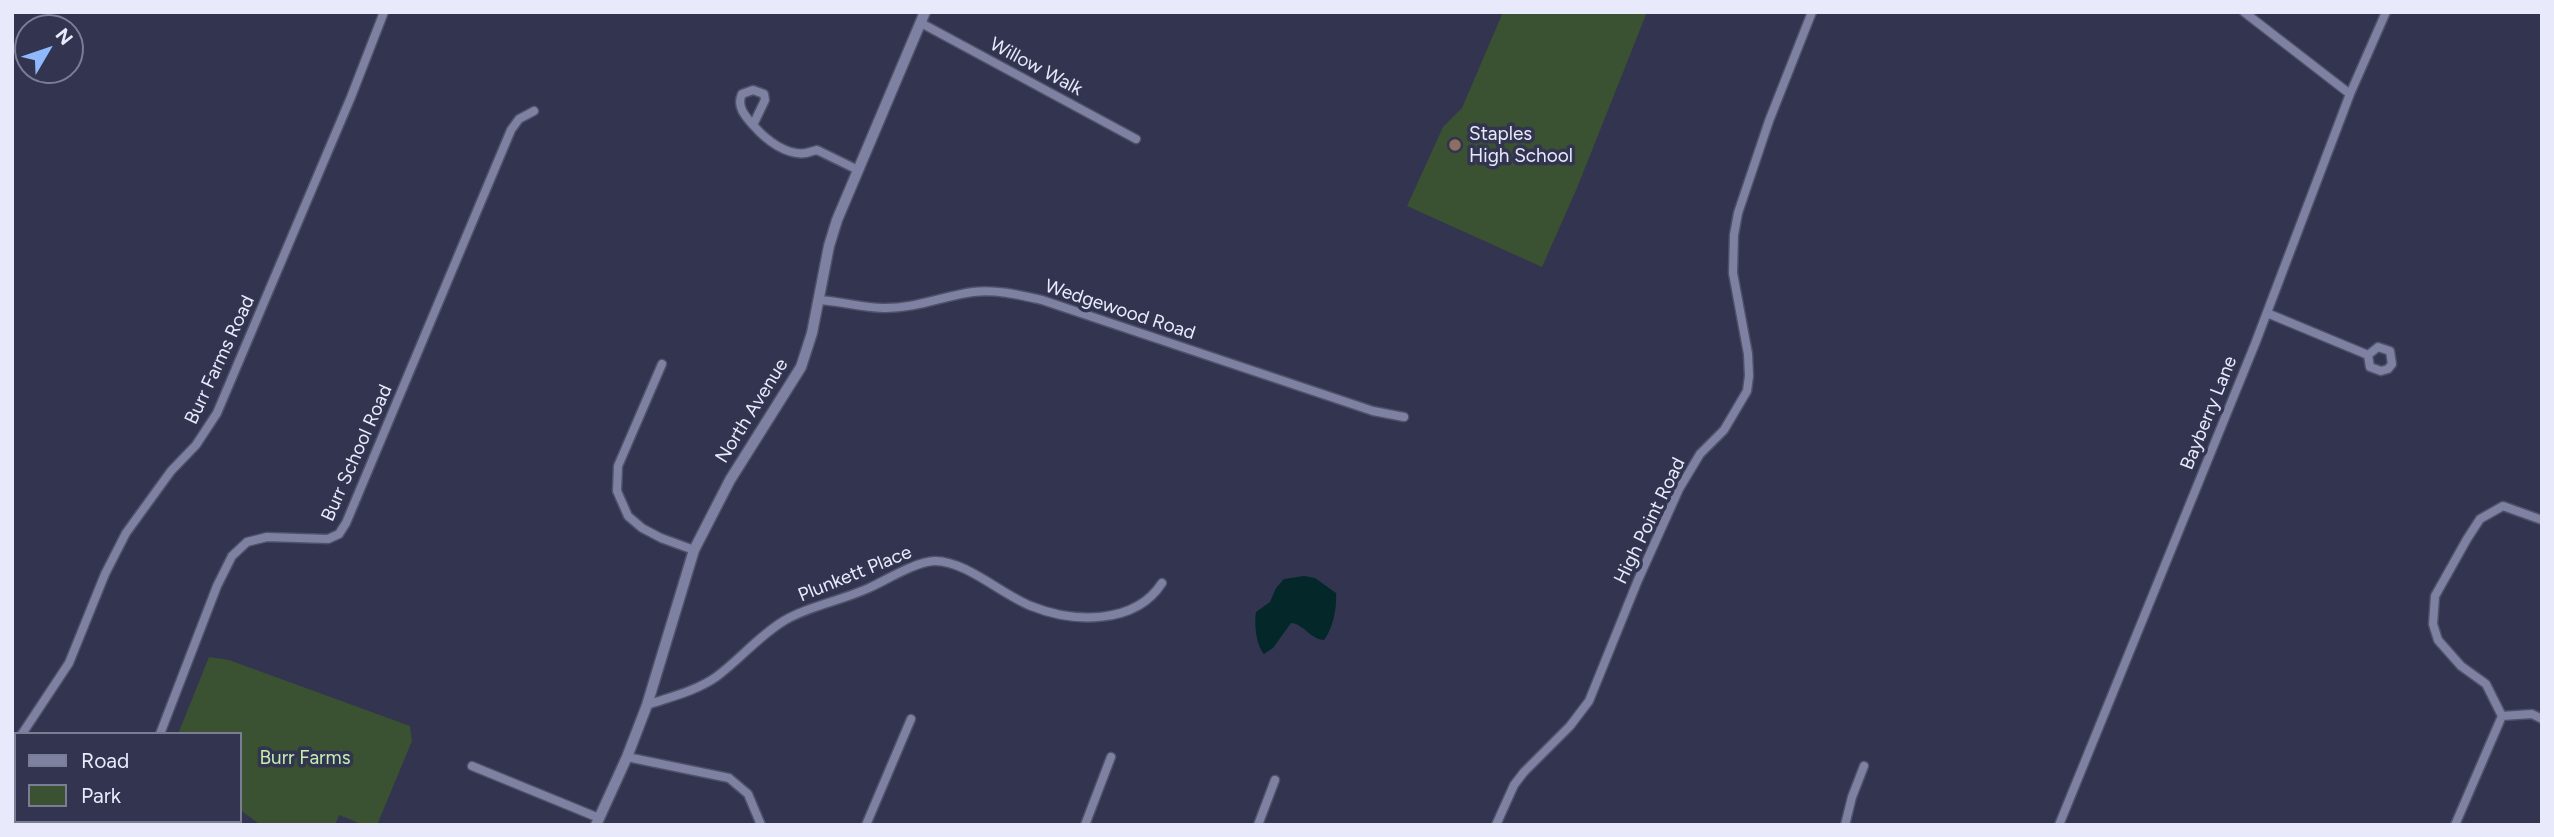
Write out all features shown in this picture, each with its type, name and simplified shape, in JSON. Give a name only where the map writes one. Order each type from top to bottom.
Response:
[{"type":"street","name":"Burr Farms Road","points":[[23,732],[69,663],[105,574],[127,533],[171,471],[196,445],[217,413],[351,97],[384,12]]},
{"type":"street","name":"North Avenue","points":[[598,822],[647,705],[694,550],[730,480],[801,367],[813,333],[829,246],[925,12]]},
{"type":"street","name":"High Point Road","points":[[1496,825],[1514,785],[1570,726],[1589,701],[1638,580],[1679,489],[1700,454],[1724,430],[1747,391],[1748,354],[1733,273],[1734,235],[1738,213],[1769,121],[1812,12]]},
{"type":"street","points":[[2244,12],[2350,94]]},
{"type":"street","name":"Bayberry Lane","points":[[2059,825],[2267,313],[2350,94],[2386,12]]},
{"type":"street","name":"Willow Walk","points":[[921,23],[1136,139]]},
{"type":"street","name":"Burr School Road","points":[[161,732],[217,586],[232,556],[247,542],[267,537],[328,539],[339,534],[346,523],[511,130],[519,119],[534,110]]},
{"type":"street","points":[[753,125],[762,135],[789,150],[808,153],[817,150],[858,170]]},
{"type":"street","name":"Wedgewood Road","points":[[819,300],[882,308],[923,304],[976,292],[994,291],[1032,298],[1373,411],[1404,416]]},
{"type":"street","points":[[2267,313],[2368,355]]},
{"type":"street","points":[[662,364],[618,466],[617,491],[628,516],[642,528],[694,550]]},
{"type":"street","points":[[2455,825],[2502,716],[2486,684],[2461,666],[2438,640],[2433,625],[2435,597],[2480,519],[2503,506],[2542,520]]},
{"type":"street","name":"Plunkett Place","points":[[647,705],[693,690],[714,678],[783,621],[860,593],[930,561],[953,563],[1031,606],[1056,613],[1083,616],[1103,617],[1122,612],[1146,601],[1162,583]]},
{"type":"street","points":[[2502,716],[2532,714],[2542,719]]},
{"type":"street","points":[[866,825],[911,719]]},
{"type":"street","points":[[627,757],[729,778],[748,794],[761,825]]},
{"type":"street","points":[[1085,825],[1111,757]]},
{"type":"street","points":[[472,766],[598,822]]},
{"type":"street","points":[[1845,825],[1864,766]]},
{"type":"street","points":[[1258,825],[1275,780]]},
{"type":"green space","points":[[1503,12],[1647,12],[1577,188],[1542,267],[1407,206],[1443,127],[1462,108]]},
{"type":"green space","name":"Burr Farms","points":[[209,657],[229,660],[410,726],[412,741],[377,825],[364,825],[339,815],[335,825],[261,825],[242,811],[242,732],[179,732]]},
{"type":"shaded area","points":[[1304,576],[1315,578],[1336,593],[1330,630],[1324,640],[1291,623],[1273,648],[1264,654],[1256,634],[1256,612],[1270,602],[1276,588],[1284,579]]},
{"type":"place","name":"Staples High School","points":[[1455,145]]}]
